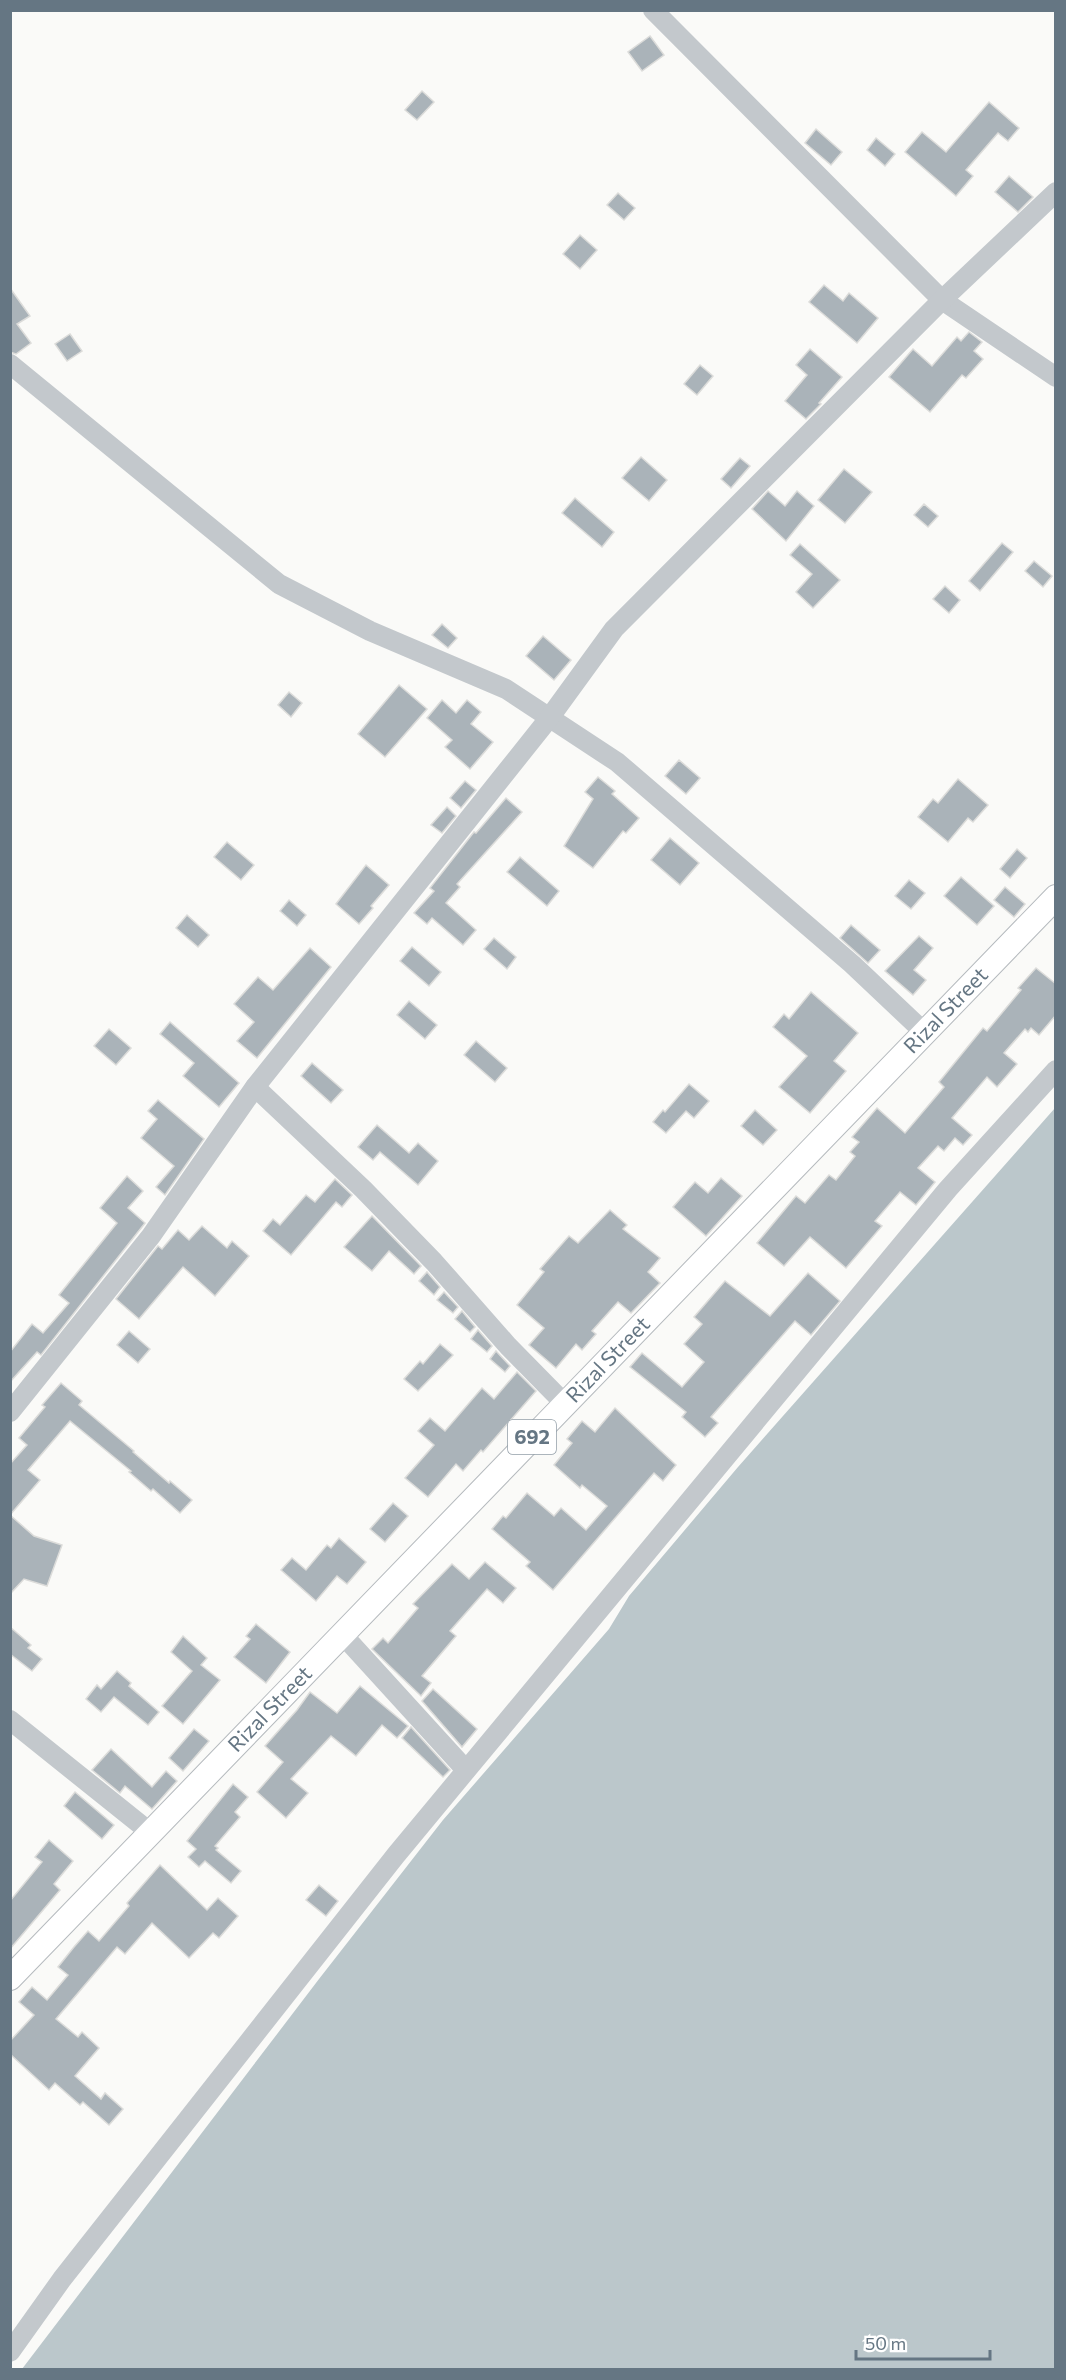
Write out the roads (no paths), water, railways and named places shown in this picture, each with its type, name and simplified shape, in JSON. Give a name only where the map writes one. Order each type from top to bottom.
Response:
[{"type":"main road","name":"Rizal Street","points":[[10,1978],[1056,897]]},
{"type":"street","points":[[654,10],[942,300],[1056,377]]},
{"type":"street","points":[[10,1412],[151,1236],[255,1087],[550,717],[614,629],[942,300],[1056,192]]},
{"type":"street","points":[[10,364],[279,584],[370,632],[506,689],[617,762],[852,964],[925,1033]]},
{"type":"street","points":[[10,2352],[62,2279],[396,1855],[948,1189],[1056,1071]]},
{"type":"street","points":[[255,1087],[363,1189],[564,1403]]},
{"type":"street","points":[[342,1634],[466,1770]]},
{"type":"street","points":[[10,1720],[151,1833]]}]
